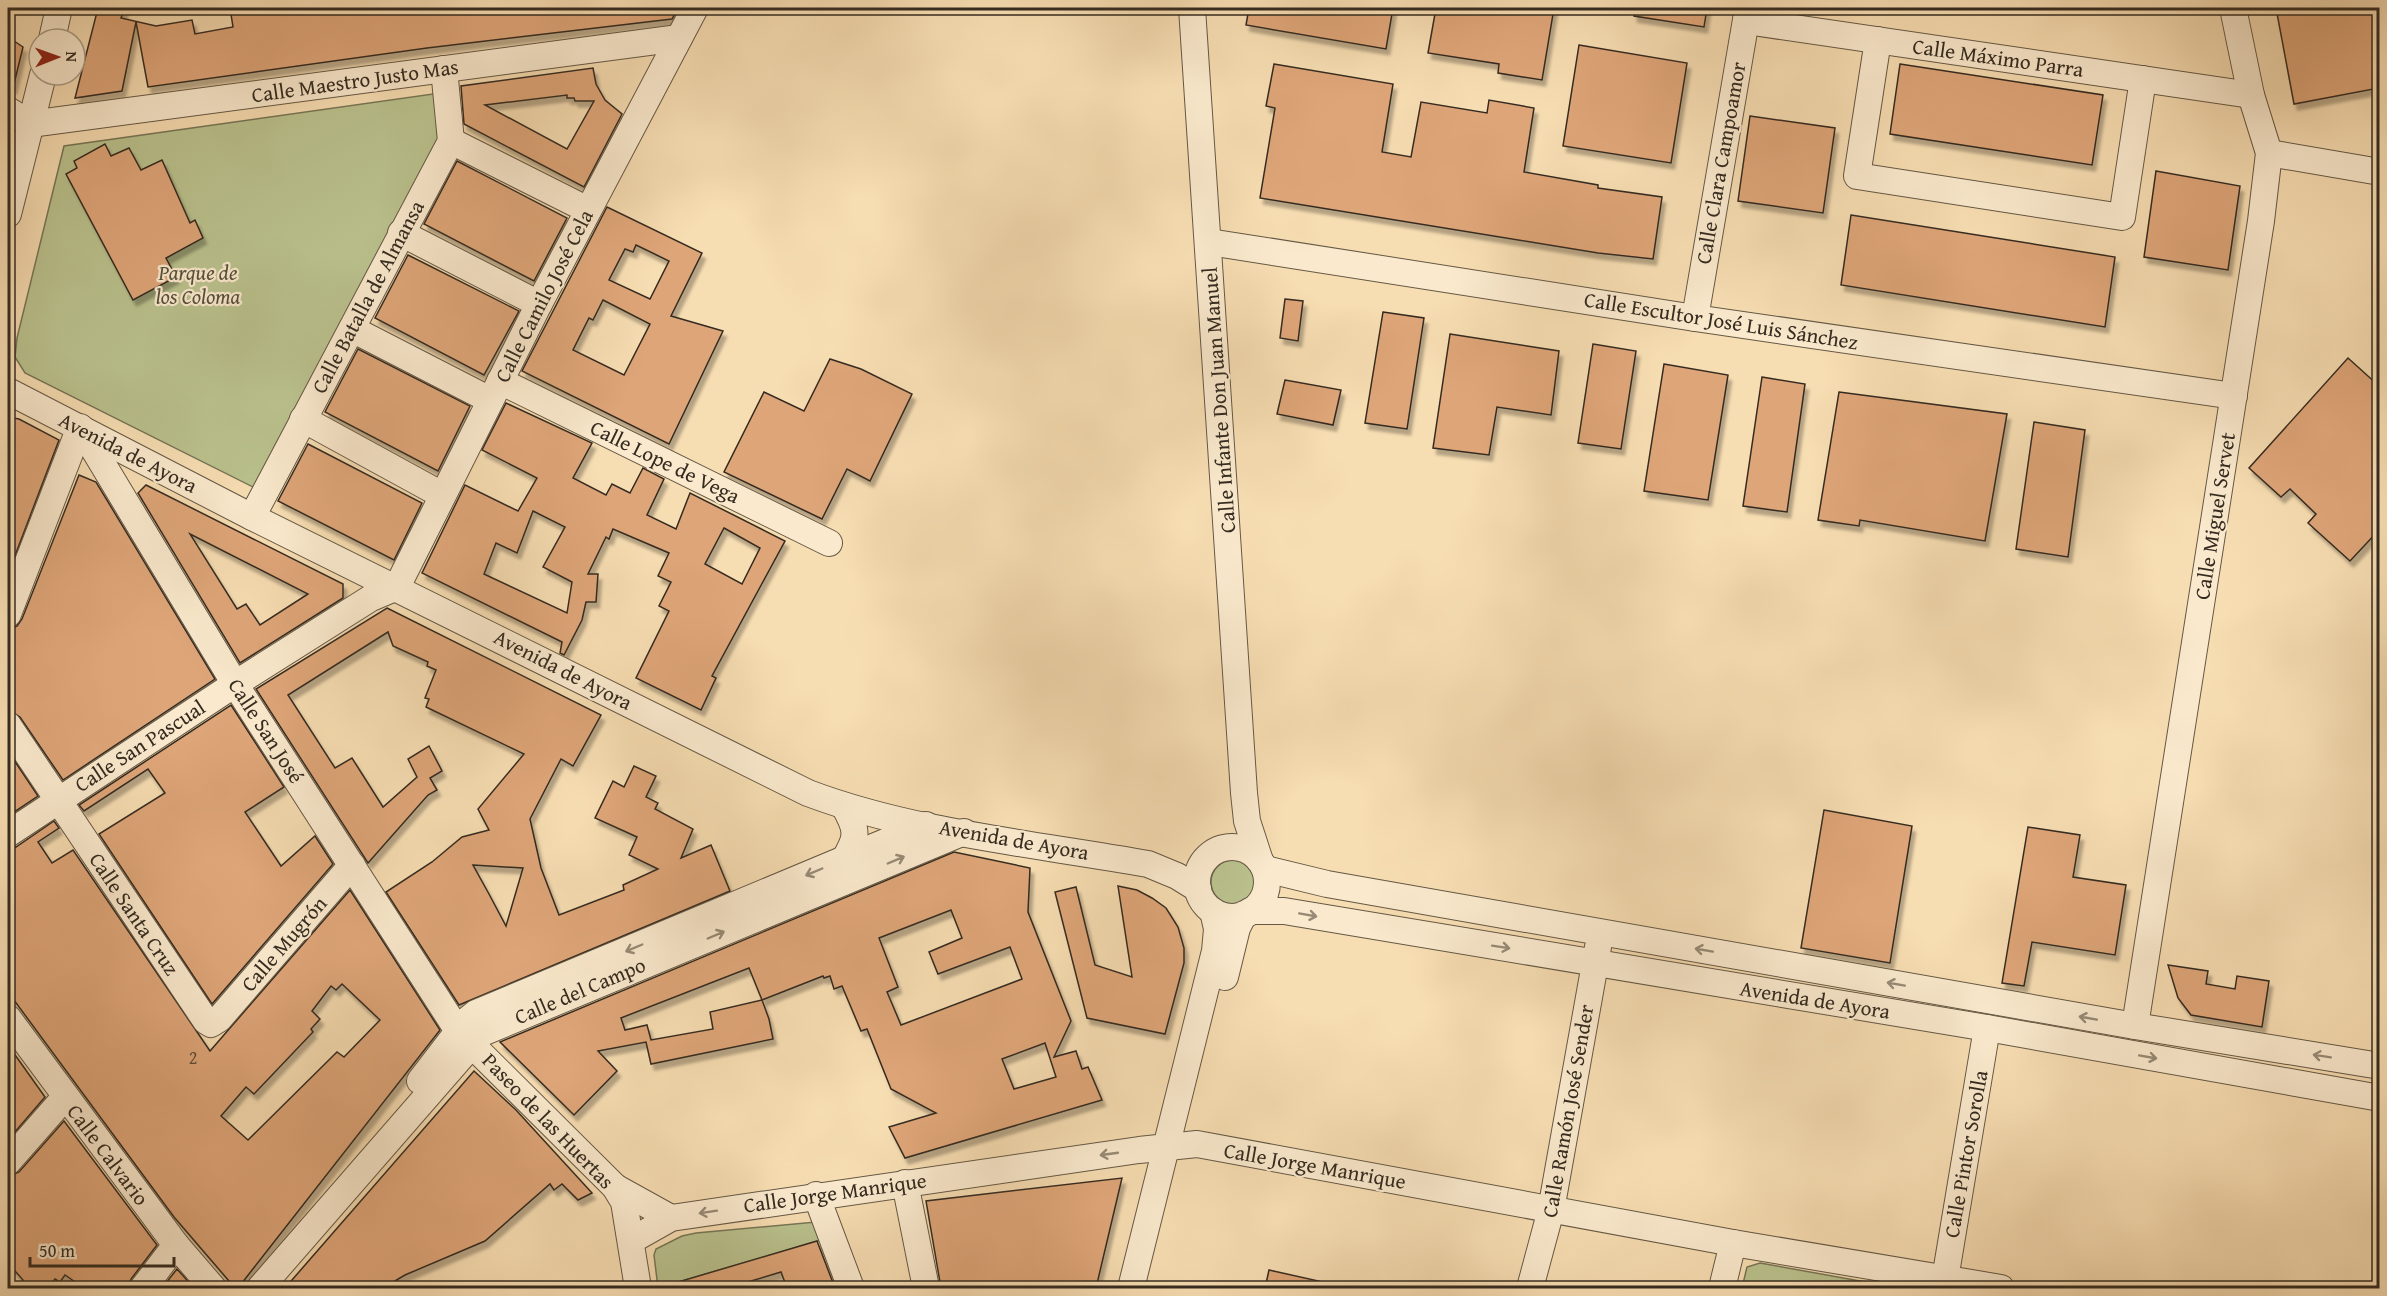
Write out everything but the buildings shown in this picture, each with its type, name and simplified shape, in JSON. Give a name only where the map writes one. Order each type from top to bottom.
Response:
[{"type":"street","points":[[55,27],[59,8]]},
{"type":"street","name":"Calle Camilo José Cela","points":[[397,586],[539,304],[695,8]]},
{"type":"street","name":"Calle Infante Don Juan Manuel","points":[[1192,8],[1244,794],[1248,821],[1262,865]]},
{"type":"street","name":"Calle Miguel Servet","points":[[2134,1026],[2234,396],[2269,153],[2251,95],[2233,8]]},
{"type":"street","name":"Calle Máximo Parra","points":[[1747,14],[1878,40],[2251,95]]},
{"type":"street","name":"Calle Clara Campoamor","points":[[1695,318],[1747,14]]},
{"type":"street","name":"Calle Maestro Justo Mas","points":[[30,124],[679,38]]},
{"type":"street","points":[[1878,40],[1857,176],[2122,217],[2143,79]]},
{"type":"street","points":[[444,69],[451,141],[588,210]]},
{"type":"street","points":[[8,214],[40,87]]},
{"type":"street","points":[[8,110],[30,124]]},
{"type":"street","name":"Calle Batalla de Almansa","points":[[252,517],[451,141]]},
{"type":"street","points":[[2269,153],[2379,172]]},
{"type":"street","points":[[401,233],[539,304]]},
{"type":"street","name":"Calle Escultor José Luis Sánchez","points":[[1209,242],[1695,318],[2234,396]]},
{"type":"street","name":"Calle Lope de Vega","points":[[352,329],[495,390],[829,543]]},
{"type":"street","name":"Avenida de Ayora","points":[[8,391],[252,517],[397,586],[773,777],[844,806],[926,825],[1148,864],[1177,876],[1198,889]]},
{"type":"street","points":[[303,420],[442,495]]},
{"type":"street","points":[[8,614],[80,427]]},
{"type":"street","name":"Calle San José","points":[[80,427],[235,684],[465,1037]]},
{"type":"street","name":"Calle San Pascual","points":[[8,834],[371,597],[397,586]]},
{"type":"street","name":"Calle Santa Cruz","points":[[8,725],[206,1021],[215,1023]]},
{"type":"street","name":"Calle Infante Don Juan Manuel","points":[[1219,850],[1240,819],[1244,794]]},
{"type":"street","points":[[844,806],[854,824],[856,836],[844,860]]},
{"type":"street","name":"Calle del Campo","points":[[260,1288],[465,1037],[476,1013],[926,825]]},
{"type":"street","name":"Calle del Campo","points":[[465,1037],[487,1030],[964,832]]},
{"type":"street","points":[[1131,1288],[1176,1145],[1237,928],[1265,891],[1262,865],[1245,849],[1219,850],[1199,868],[1198,889],[1202,900],[1213,911],[1224,916],[1247,913]]},
{"type":"street","name":"Avenida de Ayora","points":[[1148,864],[1189,861],[1219,850]]},
{"type":"street","name":"Calle Mugrón","points":[[215,1023],[352,865]]},
{"type":"street","name":"Avenida de Ayora","points":[[1262,865],[1317,882],[2134,1026],[2379,1066]]},
{"type":"street","name":"Avenida de Ayora","points":[[1247,913],[1284,910],[1999,1030],[2379,1098]]},
{"type":"street","points":[[1149,1288],[1215,951],[1217,929],[1213,911]]},
{"type":"street","name":"Calle Ramón José Sender","points":[[1530,1288],[1551,1210],[1600,932]]},
{"type":"street","points":[[1956,1023],[1961,995]]},
{"type":"street","name":"Calle Pintor Sorolla","points":[[1945,1279],[1999,1030],[2016,1005]]},
{"type":"street","name":"Calle Calvario","points":[[8,1018],[176,1245],[213,1288]]},
{"type":"street","name":"Paseo de las Huertas","points":[[465,1037],[615,1187],[624,1202],[638,1288]]},
{"type":"street","points":[[8,1162],[65,1096]]},
{"type":"street","name":"Calle Jorge Manrique","points":[[632,1240],[670,1218],[816,1195],[1176,1145],[2001,1288]]},
{"type":"street","points":[[905,1183],[926,1288]]},
{"type":"street","points":[[615,1187],[670,1218]]},
{"type":"street","points":[[816,1195],[851,1288]]},
{"type":"street","points":[[1722,1288],[1733,1243]]},
{"type":"street","points":[[143,1288],[176,1245]]},
{"type":"green space","name":"Parque de los Coloma","points":[[447,92],[451,141],[265,493],[25,373],[15,357],[17,338],[64,146]]},
{"type":"green space","points":[[1233,860],[1248,867],[1255,882],[1248,897],[1233,904],[1218,897],[1211,882],[1218,867]]},
{"type":"green space","points":[[816,1222],[822,1240],[658,1288],[654,1255],[656,1249],[682,1236]]},
{"type":"green space","points":[[1760,1263],[1899,1288],[1742,1288],[1747,1267]]}]
